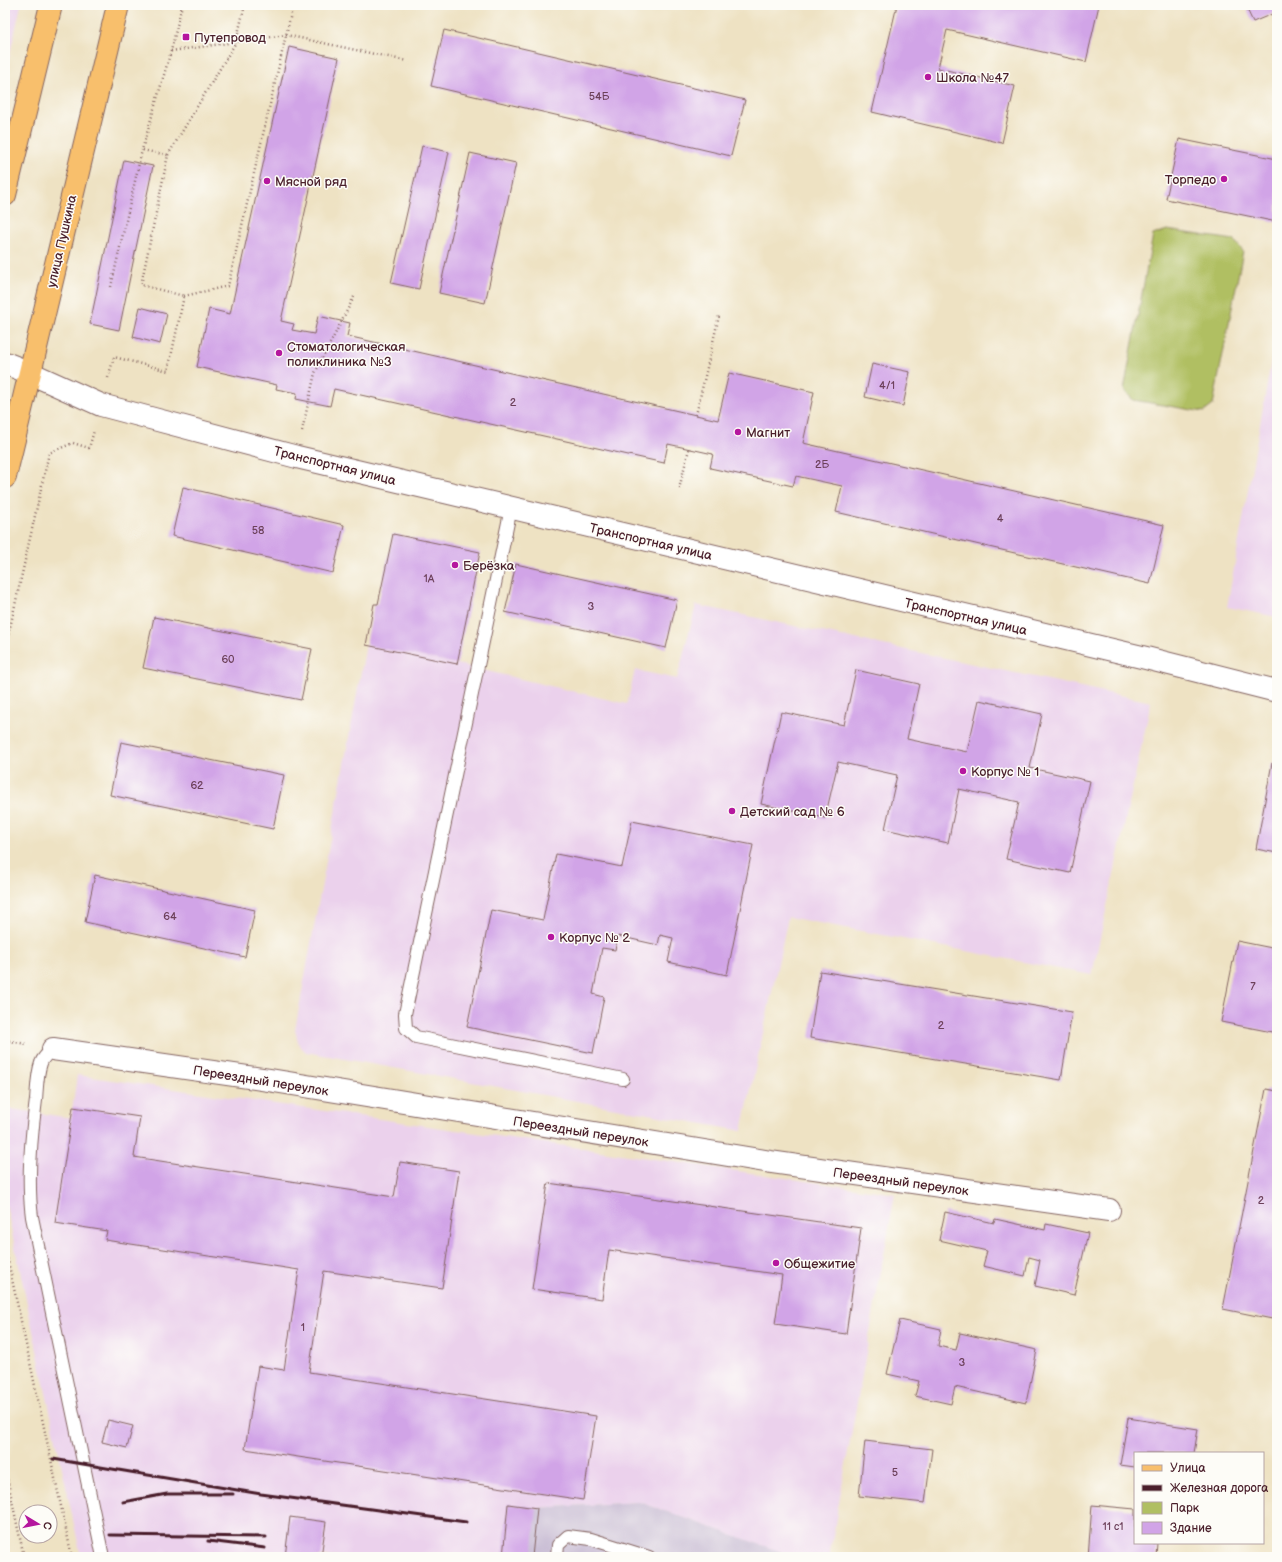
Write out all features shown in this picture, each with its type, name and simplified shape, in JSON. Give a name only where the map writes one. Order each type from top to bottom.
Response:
[{"type":"main road","points":[[5,196],[52,5]]},
{"type":"main road","name":"улица Пушкина","points":[[5,477],[118,5]]},
{"type":"street","name":"Транспортная улица","points":[[5,363],[101,405],[297,457],[1277,691]]},
{"type":"street","name":"Переездный переулок","points":[[53,1049],[269,1080],[771,1162],[1109,1210]]},
{"type":"lane","points":[[511,508],[405,1014],[406,1028],[416,1037],[623,1079]]},
{"type":"lane","points":[[53,1049],[47,1053],[41,1062],[32,1129],[30,1197],[32,1217],[103,1557]]},
{"type":"lane","points":[[556,1557],[558,1545],[568,1536],[591,1538],[649,1557]]},
{"type":"path","points":[[111,287],[142,150],[171,51],[182,5]]},
{"type":"path","points":[[245,5],[236,42],[168,155],[141,285],[184,296],[228,286],[293,5]]},
{"type":"path","points":[[171,51],[286,35],[406,61]]},
{"type":"path","points":[[142,150],[168,155]]},
{"type":"path","points":[[297,457],[314,373],[355,295]]},
{"type":"path","points":[[5,650],[49,453],[73,443],[89,448],[114,357],[168,371],[184,296]]},
{"type":"path","points":[[696,415],[719,316]]},
{"type":"path","points":[[680,489],[689,449]]},
{"type":"path","points":[[5,1247],[72,1557]]},
{"type":"path","points":[[5,1468],[24,1557]]},
{"type":"shaded area","points":[[5,5],[21,5],[5,75]]},
{"type":"shaded area","points":[[1277,330],[1277,617],[1227,607]]},
{"type":"shaded area","name":"Детский сад № 6","points":[[696,605],[1151,702],[1092,975],[788,917],[742,1131],[306,1052],[299,1045],[295,1030],[366,645],[457,664],[627,704],[635,670],[677,679]]},
{"type":"shaded area","points":[[77,1075],[895,1194],[829,1557],[795,1557],[639,1502],[537,1508],[508,1504],[503,1557],[81,1557],[5,1200],[5,1108],[71,1118]]},
{"type":"shaded area","points":[[639,1502],[796,1557],[503,1557],[508,1504],[537,1508]]},
{"type":"green space","points":[[1167,230],[1234,240],[1243,251],[1213,405],[1204,412],[1133,400],[1124,390],[1153,235]]},
{"type":"building","name":"Школа №47","points":[[897,5],[1099,5],[1086,62],[947,30],[938,68],[1015,86],[1002,143],[872,112]]},
{"type":"building","points":[[1245,5],[1277,5],[1277,12],[1253,22]]},
{"type":"building","points":[[444,30],[745,100],[731,156],[431,86]]},
{"type":"building","points":[[289,47],[339,58],[281,321],[294,324],[292,330],[314,334],[318,316],[350,323],[347,336],[718,420],[729,373],[814,392],[803,443],[1164,525],[1150,584],[836,512],[842,486],[796,476],[793,486],[710,468],[713,454],[668,444],[664,463],[334,389],[330,406],[296,399],[297,393],[276,389],[277,385],[197,367],[209,309],[230,314]]},
{"type":"building","name":"Торпедо","points":[[1179,139],[1277,159],[1277,222],[1166,199]]},
{"type":"building","points":[[422,146],[449,152],[419,289],[391,283]]},
{"type":"building","points":[[470,153],[516,163],[485,303],[439,293]]},
{"type":"building","points":[[124,160],[153,166],[119,330],[90,324]]},
{"type":"building","points":[[140,307],[167,314],[160,344],[133,337]]},
{"type":"building","points":[[872,364],[910,372],[903,406],[865,397]]},
{"type":"building","points":[[183,487],[344,525],[333,573],[172,536]]},
{"type":"building","points":[[393,534],[480,552],[457,664],[366,645],[374,604],[378,604]]},
{"type":"building","points":[[516,564],[677,600],[666,648],[505,612]]},
{"type":"building","points":[[154,617],[312,649],[301,700],[143,668]]},
{"type":"building","name":"Корпус № 1","points":[[856,670],[919,684],[907,739],[967,752],[979,700],[1042,714],[1030,768],[1090,781],[1070,873],[1006,859],[1019,802],[959,789],[948,843],[885,829],[897,775],[838,762],[825,818],[761,804],[781,712],[844,725]]},
{"type":"building","points":[[121,742],[284,775],[273,829],[110,795]]},
{"type":"building","points":[[1272,763],[1277,764],[1277,853],[1256,849]]},
{"type":"building","name":"Корпус № 2","points":[[632,821],[753,845],[727,975],[668,962],[673,938],[660,935],[658,945],[618,936],[615,950],[602,948],[593,994],[604,997],[593,1053],[467,1027],[491,910],[543,920],[556,854],[622,867]]},
{"type":"building","points":[[95,875],[255,910],[245,957],[85,922]]},
{"type":"building","points":[[1237,941],[1277,949],[1277,1033],[1221,1022]]},
{"type":"building","points":[[820,971],[1072,1012],[1061,1080],[810,1038]]},
{"type":"building","points":[[1266,1089],[1277,1091],[1277,1320],[1223,1309]]},
{"type":"building","points":[[73,1107],[140,1117],[134,1157],[394,1197],[400,1162],[459,1171],[442,1288],[324,1271],[309,1372],[596,1416],[583,1500],[245,1449],[258,1366],[284,1370],[299,1270],[105,1240],[107,1231],[55,1223]]},
{"type":"building","name":"Общежитие","points":[[548,1183],[861,1228],[846,1334],[775,1324],[782,1275],[609,1250],[602,1299],[532,1289]]},
{"type":"building","points":[[945,1212],[994,1223],[995,1219],[1045,1230],[1046,1224],[1088,1233],[1074,1295],[1035,1286],[1040,1260],[1029,1257],[1025,1276],[983,1266],[987,1251],[939,1240]]},
{"type":"building","points":[[900,1320],[941,1329],[938,1346],[956,1350],[960,1333],[1037,1350],[1026,1403],[955,1387],[951,1404],[915,1396],[919,1381],[887,1374]]},
{"type":"building","points":[[1128,1418],[1198,1429],[1194,1452],[1134,1452],[1134,1467],[1120,1465]]},
{"type":"building","points":[[108,1420],[133,1426],[127,1448],[102,1442]]},
{"type":"building","points":[[865,1441],[932,1449],[925,1503],[859,1496]]},
{"type":"building","points":[[508,1504],[537,1508],[532,1557],[503,1557]]},
{"type":"building","points":[[1092,1505],[1134,1509],[1134,1544],[1157,1544],[1156,1557],[1088,1557]]},
{"type":"building","points":[[290,1517],[326,1522],[321,1557],[285,1557]]},
{"type":"railway","points":[[53,1459],[261,1494],[466,1522]]},
{"type":"railway","points":[[123,1502],[167,1494],[233,1494]]},
{"type":"railway","points":[[110,1535],[266,1537]]},
{"type":"railway","points":[[208,1541],[265,1548]]},
{"type":"place","name":"Путепровод","points":[[186,37]]},
{"type":"place","name":"Школа №47","points":[[928,77]]},
{"type":"place","name":"Торпедо","points":[[1224,179]]},
{"type":"place","name":"Мясной ряд","points":[[267,181]]},
{"type":"place","name":"Стоматологическая поликлиника №3","points":[[279,353]]},
{"type":"place","name":"Магнит","points":[[738,432]]},
{"type":"place","name":"Берёзка","points":[[455,565]]},
{"type":"place","name":"Корпус № 1","points":[[963,771]]},
{"type":"place","name":"Детский сад № 6","points":[[732,811]]},
{"type":"place","name":"Корпус № 2","points":[[551,937]]},
{"type":"place","name":"Общежитие","points":[[776,1263]]}]
